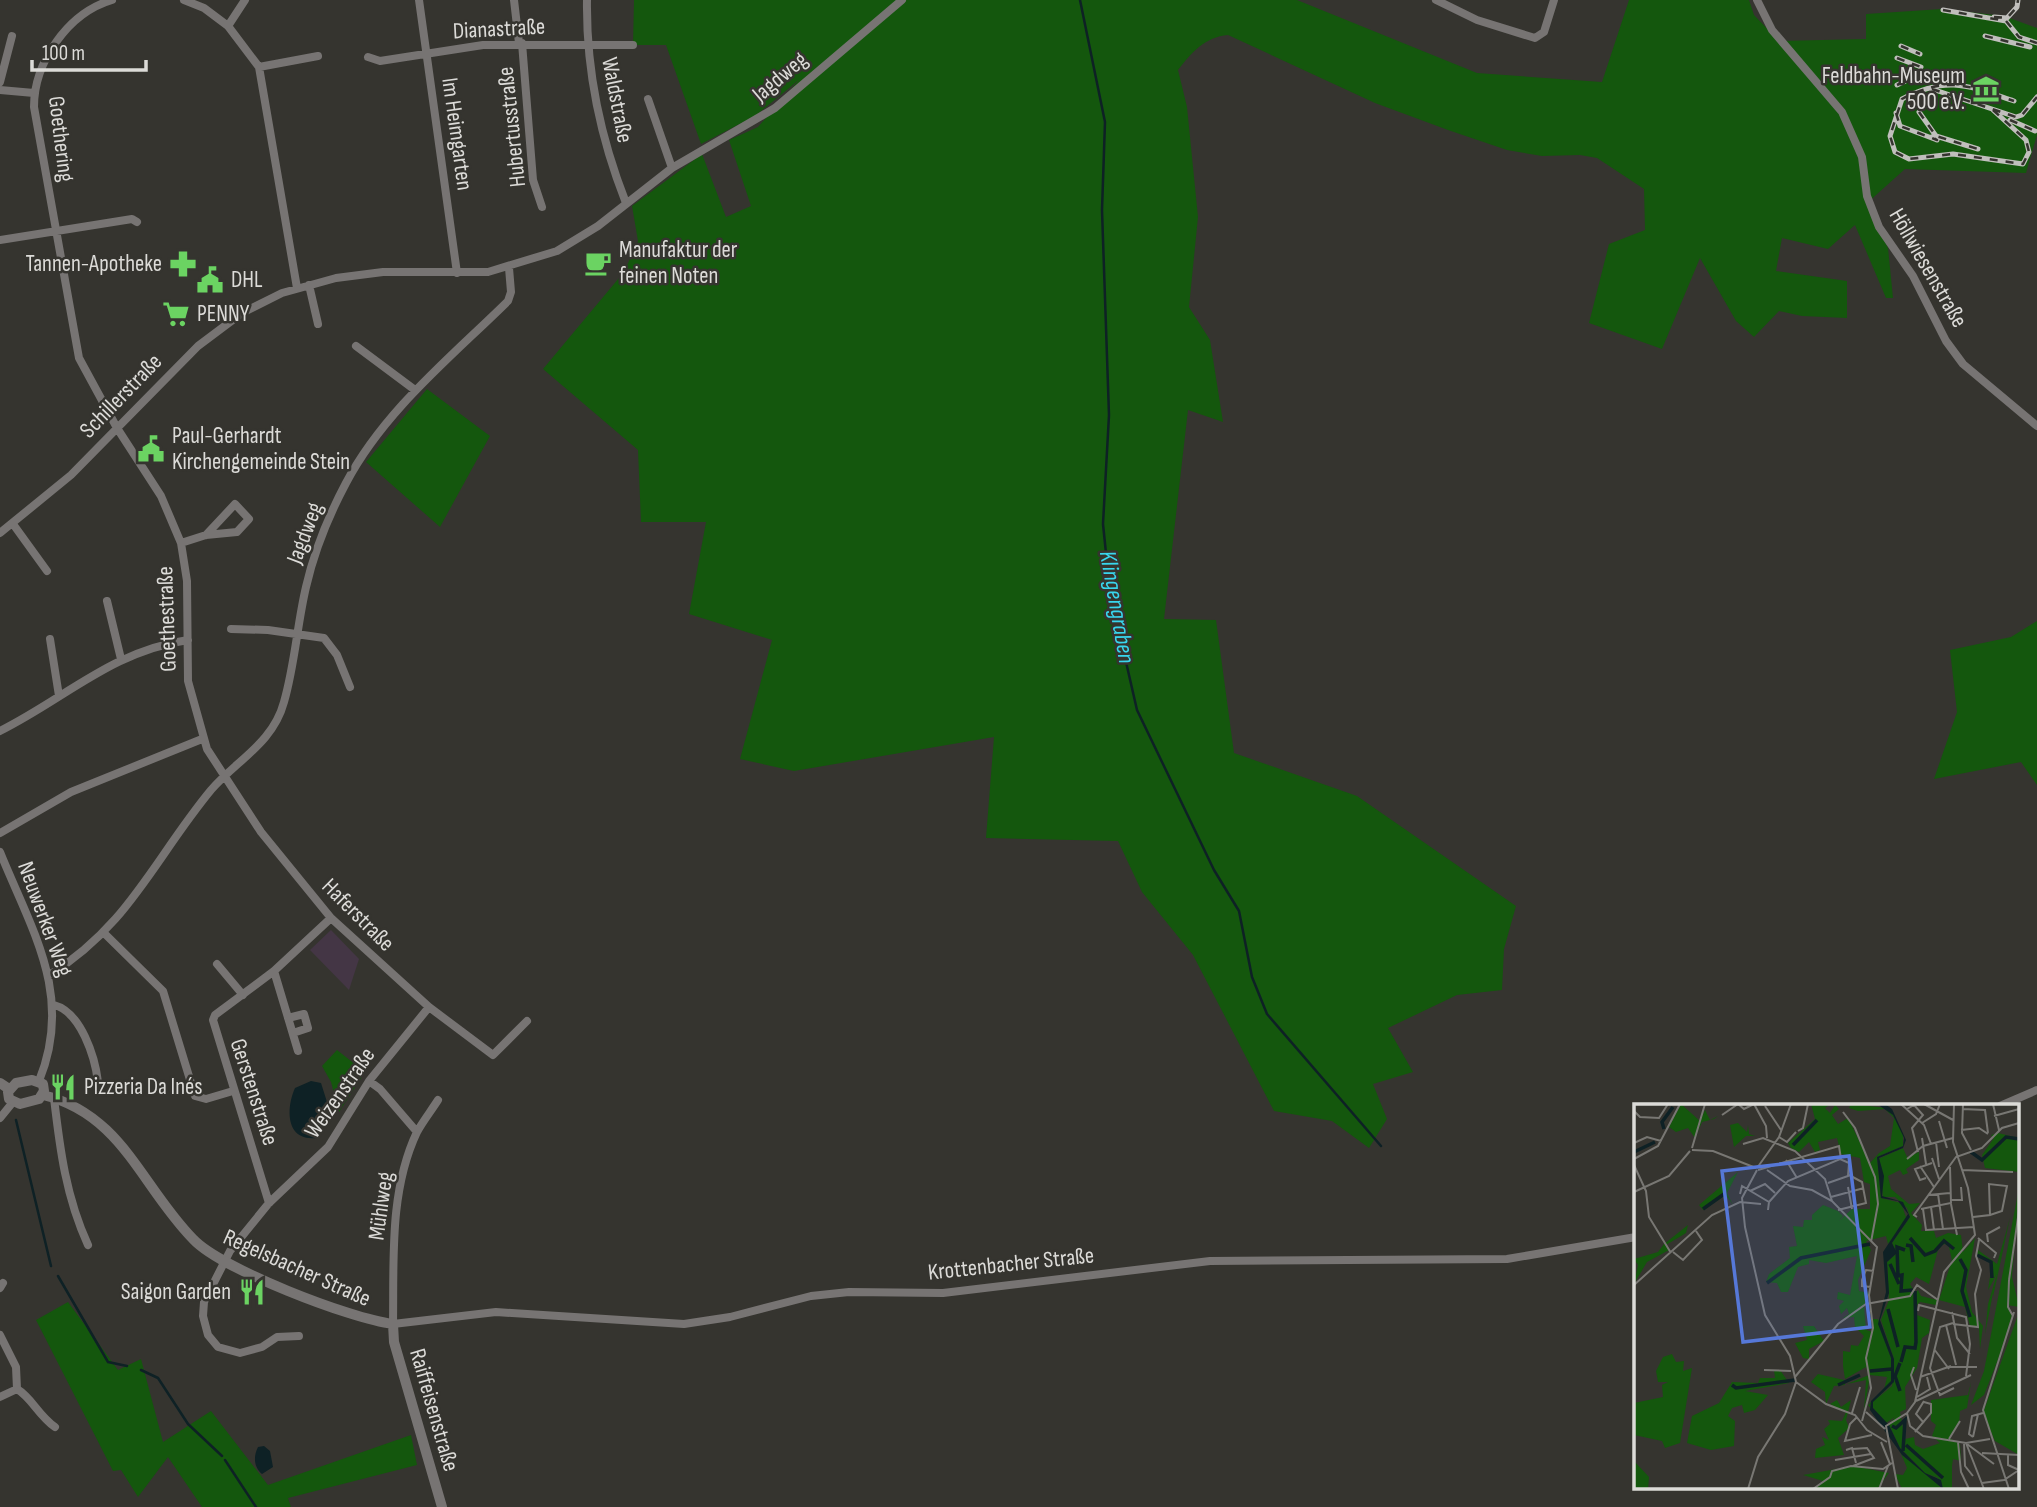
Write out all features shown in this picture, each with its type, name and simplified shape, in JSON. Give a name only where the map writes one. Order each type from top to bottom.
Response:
[{"type":"street","name":"Goethering","points":[[112,0],[87,12],[68,27],[45,61],[34,93],[55,232],[79,358],[117,428]]},
{"type":"street","points":[[184,0],[204,8],[228,26],[243,42],[258,67],[297,288]]},
{"type":"street","points":[[228,26],[245,0]]},
{"type":"street","name":"Im Heimgarten","points":[[419,0],[457,273]]},
{"type":"street","name":"Hubertusstraße","points":[[514,0],[521,43],[533,180],[542,207]]},
{"type":"street","name":"Waldstraße","points":[[587,0],[588,46],[599,123],[626,203]]},
{"type":"street","name":"Jagdweg","points":[[48,976],[88,950],[127,909],[223,777],[254,753],[272,729],[284,704],[312,564],[347,481],[375,437],[415,390],[508,301],[511,292],[509,268],[557,251],[598,226],[672,168],[775,108],[902,0]]},
{"type":"street","points":[[1436,0],[1477,20],[1535,38],[1544,32],[1554,0]]},
{"type":"street","name":"Höllwiesenstraße","points":[[1757,0],[1772,30],[1842,112],[1862,158],[1867,196],[1879,227],[1913,276],[1946,341],[1963,364],[2037,426]]},
{"type":"street","points":[[0,82],[12,36]]},
{"type":"street","name":"Dianastraße","points":[[368,57],[380,61],[483,45],[521,43],[633,45]]},
{"type":"street","points":[[258,67],[318,56]]},
{"type":"street","points":[[0,90],[34,93]]},
{"type":"street","points":[[648,99],[672,168]]},
{"type":"street","points":[[0,240],[132,219],[137,222]]},
{"type":"street","name":"Schillerstraße","points":[[0,533],[71,475],[198,346],[242,313],[297,288],[374,272],[457,273],[509,268]]},
{"type":"street","points":[[309,285],[318,324]]},
{"type":"street","points":[[356,346],[415,390]]},
{"type":"street","name":"Goethestraße","points":[[117,428],[161,496],[181,542],[187,581],[188,681],[202,739],[223,777]]},
{"type":"street","points":[[181,542],[206,535],[237,532],[249,519],[235,504],[206,535]]},
{"type":"street","points":[[13,524],[47,571]]},
{"type":"street","points":[[107,601],[121,659]]},
{"type":"street","points":[[231,629],[298,633],[324,638],[337,655],[350,687]]},
{"type":"street","points":[[50,639],[59,696]]},
{"type":"street","points":[[0,731],[121,659],[156,645],[188,640]]},
{"type":"street","points":[[0,833],[71,792],[202,739]]},
{"type":"street","name":"Haferstraße","points":[[223,777],[290,871],[331,918],[429,1007],[493,1055],[527,1021]]},
{"type":"street","name":"Neuwerker Weg","points":[[0,852],[48,976],[54,1005],[51,1047],[38,1081]]},
{"type":"street","name":"Gerstenstraße","points":[[269,1203],[213,1020],[215,1015],[274,971],[331,918]]},
{"type":"street","points":[[104,933],[163,991],[195,1096],[206,1100],[233,1091]]},
{"type":"street","points":[[217,964],[243,995]]},
{"type":"street","points":[[274,971],[299,1051]]},
{"type":"street","points":[[54,1005],[63,1007],[75,1021],[91,1053],[98,1082]]},
{"type":"street","name":"Weizenstraße","points":[[299,1336],[276,1337],[262,1347],[240,1353],[218,1347],[208,1335],[203,1316],[204,1302],[230,1251],[269,1203],[328,1147],[369,1081],[429,1007]]},
{"type":"street","points":[[288,1018],[304,1014],[308,1028],[293,1033]]},
{"type":"street","points":[[0,1118],[13,1102],[5,1086],[38,1081],[44,1087],[43,1095]]},
{"type":"street","points":[[369,1081],[417,1132]]},
{"type":"street","points":[[2005,1104],[2037,1090]]},
{"type":"street","name":"Regelsbacher Straße","points":[[13,1102],[28,1103],[43,1095],[54,1098],[80,1109],[109,1130],[123,1145],[161,1203],[195,1242],[226,1262],[346,1314],[393,1324]]},
{"type":"street","points":[[54,1098],[63,1174],[75,1218],[88,1245]]},
{"type":"street","name":"Mühlweg","points":[[393,1324],[395,1217],[404,1171],[417,1132],[438,1101]]},
{"type":"street","name":"Krottenbacher Straße","points":[[393,1324],[496,1312],[684,1324],[730,1317],[811,1296],[849,1292],[943,1293],[1210,1261],[1507,1259],[1634,1237]]},
{"type":"street","name":"Raiffeisenstraße","points":[[393,1324],[394,1342],[442,1507]]},
{"type":"street","points":[[0,1335],[16,1367],[17,1389]]},
{"type":"street","points":[[0,1397],[17,1389]]},
{"type":"street","points":[[17,1389],[26,1394],[40,1416],[55,1427]]},
{"type":"shaded area","points":[[331,930],[359,959],[349,990],[310,950]]},
{"type":"green space","points":[[634,0],[1297,0],[1477,73],[1602,82],[1629,0],[1749,0],[1754,15],[1779,41],[1866,39],[1866,14],[1942,9],[2004,16],[2037,28],[2037,135],[2026,173],[1905,169],[1866,204],[1888,248],[1893,298],[1886,298],[1855,225],[1828,249],[1782,238],[1776,271],[1847,281],[1847,318],[1802,316],[1779,311],[1754,337],[1736,321],[1700,258],[1662,349],[1589,323],[1609,244],[1645,230],[1644,189],[1597,158],[1580,155],[1542,156],[1507,150],[1375,103],[1228,35],[1212,39],[1200,46],[1178,70],[1187,107],[1198,217],[1189,307],[1210,340],[1223,422],[1188,410],[1164,619],[1216,620],[1234,753],[1357,796],[1516,906],[1504,949],[1502,990],[1457,995],[1388,1028],[1413,1072],[1373,1084],[1387,1119],[1369,1148],[1332,1121],[1274,1111],[1193,955],[1142,892],[1118,841],[986,838],[994,737],[794,771],[740,759],[772,640],[689,614],[706,522],[641,522],[638,450],[543,369],[624,272],[638,241],[632,206],[702,154],[726,217],[751,206],[729,140],[758,127],[799,80],[755,116],[701,144],[666,45],[633,45]]},
{"type":"green space","points":[[427,389],[490,436],[440,527],[366,462]]},
{"type":"green space","points":[[2037,621],[2037,785],[2021,762],[1934,779],[1957,712],[1950,650],[2011,637]]},
{"type":"green space","points":[[337,1050],[365,1072],[339,1112],[331,1082],[322,1066]]},
{"type":"green space","points":[[68,1302],[118,1370],[141,1359],[163,1442],[211,1411],[268,1485],[411,1435],[417,1465],[288,1498],[291,1507],[202,1507],[168,1457],[138,1497],[121,1470],[113,1471],[36,1320]]},
{"type":"water","points":[[311,1081],[321,1083],[327,1102],[317,1138],[299,1135],[291,1122],[290,1114],[295,1088]]},
{"type":"water","points":[[264,1446],[270,1451],[273,1467],[262,1474],[257,1468],[255,1454],[258,1447]]},
{"type":"waterway","name":"Klingengraben","points":[[1080,0],[1105,122],[1102,210],[1109,415],[1103,524],[1110,592],[1137,710],[1214,870],[1239,911],[1252,977],[1267,1014],[1381,1146]]},
{"type":"waterway","points":[[16,1120],[51,1266]]},
{"type":"waterway","points":[[58,1276],[108,1362],[127,1366]]},
{"type":"waterway","points":[[141,1370],[158,1378],[188,1424],[222,1456]]},
{"type":"waterway","points":[[225,1460],[256,1507]]},
{"type":"railway","points":[[1994,17],[2007,18],[2017,7],[2018,0]]},
{"type":"railway","points":[[1943,10],[2006,21],[2019,37],[2037,43]]},
{"type":"railway","points":[[1985,36],[2030,47]]},
{"type":"railway","points":[[1901,46],[1920,54]]},
{"type":"railway","points":[[1897,58],[1921,67]]},
{"type":"railway","points":[[1897,85],[1918,75]]},
{"type":"railway","points":[[1993,110],[2026,140],[2029,152],[2023,164],[1953,154],[1909,159],[1895,152],[1890,136],[1902,99],[1918,92],[1933,87],[1958,85],[2014,101]]},
{"type":"railway","points":[[1932,89],[2016,117],[2022,115],[2037,97]]},
{"type":"railway","points":[[1919,112],[1936,136],[1978,149]]},
{"type":"railway","points":[[1896,113],[1900,126],[1937,140],[1932,137]]},
{"type":"railway","points":[[2010,120],[2035,131]]},
{"type":"place","name":"Feldbahn-Museum 500 e.V.","points":[[1986,89]]},
{"type":"place","name":"Manufaktur der feinen Noten","points":[[598,263]]},
{"type":"place","name":"Tannen-Apotheke","points":[[183,264]]},
{"type":"place","name":"DHL","points":[[210,280]]},
{"type":"place","name":"PENNY","points":[[176,314]]},
{"type":"place","name":"Paul-Gerhardt Kirchengemeinde Stein","points":[[151,449]]},
{"type":"place","name":"Pizzeria Da Inés","points":[[63,1087]]},
{"type":"place","name":"Saigon Garden","points":[[252,1292]]}]
